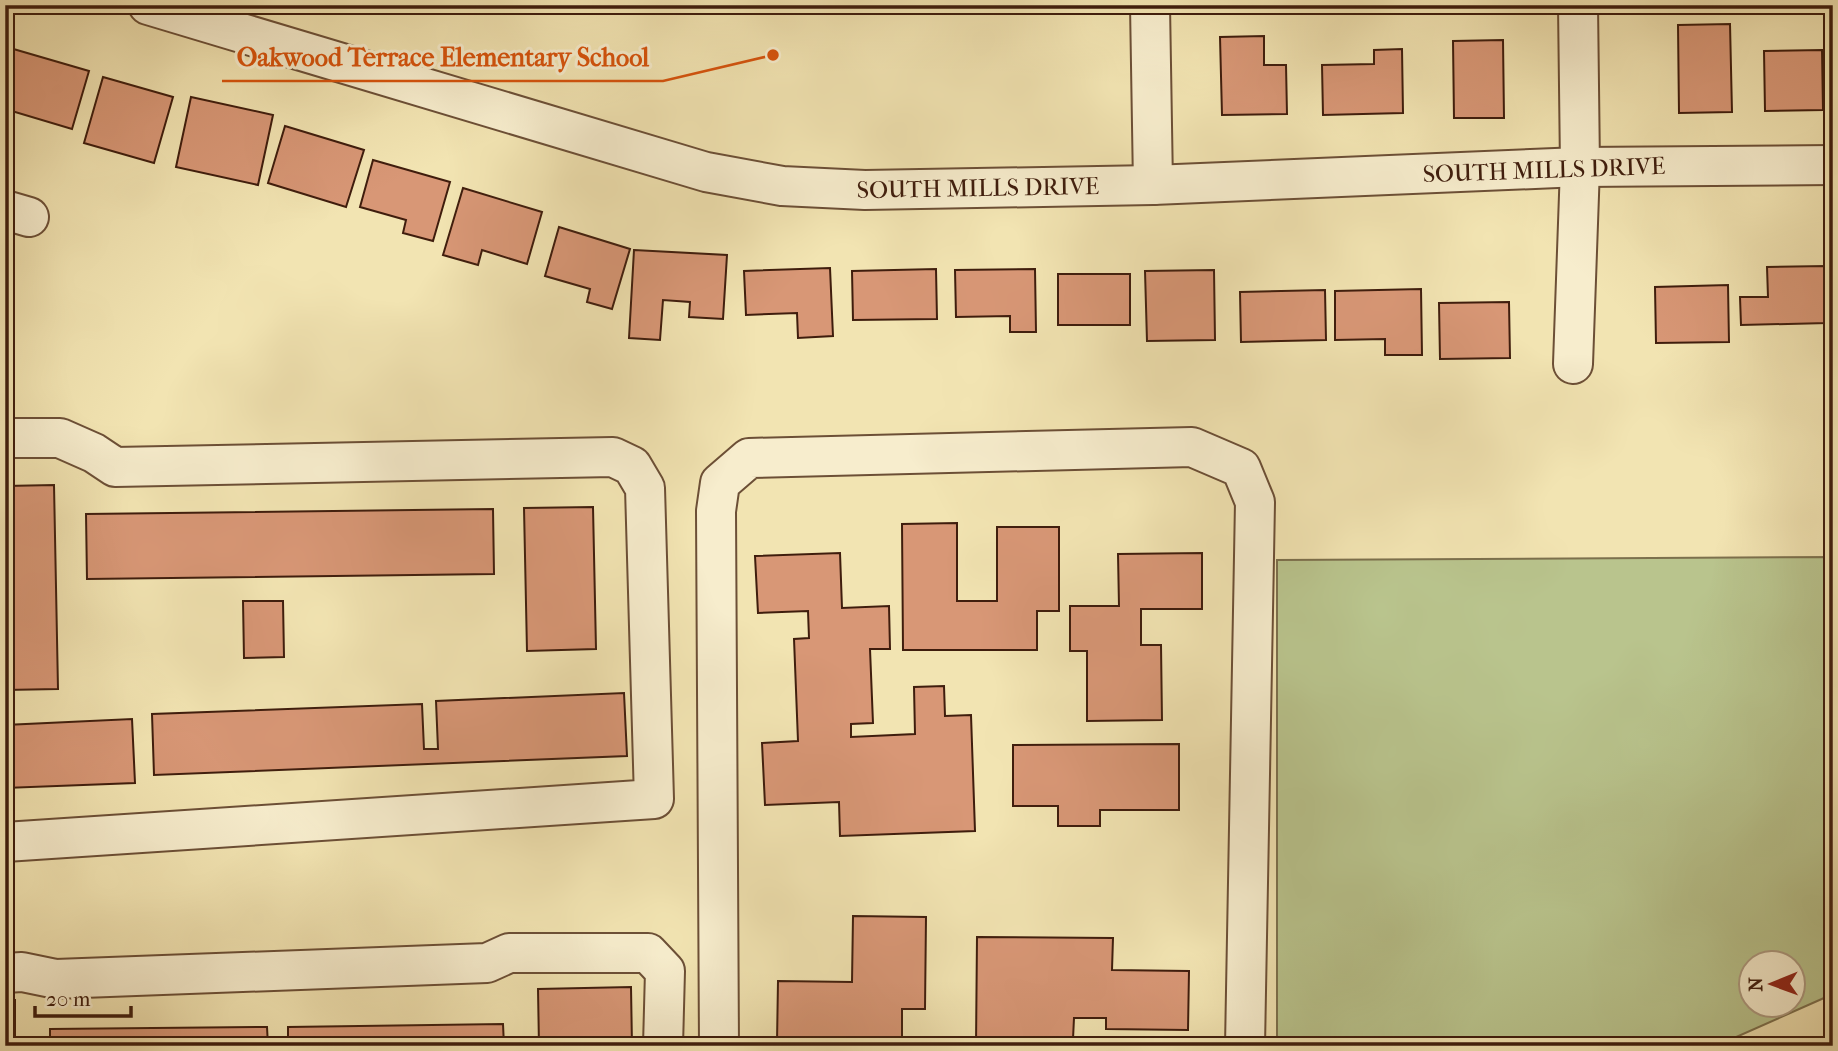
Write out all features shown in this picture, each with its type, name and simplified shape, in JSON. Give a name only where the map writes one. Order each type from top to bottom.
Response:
[{"type":"street","name":"SOUTH MILLS DRIVE","points":[[148,5],[706,172],[782,186],[865,190],[1153,185],[1580,167],[1833,165]]},
{"type":"street","points":[[1150,5],[1153,185]]},
{"type":"street","points":[[1573,364],[1580,167],[1578,5]]},
{"type":"street","points":[[5,438],[60,438],[94,453],[115,467],[613,457],[632,466],[645,488],[653,799],[5,842]]},
{"type":"street","points":[[719,1046],[716,511],[720,483],[750,458],[1192,447],[1241,468],[1255,502],[1245,1046]]},
{"type":"street","points":[[5,972],[22,972],[56,979],[487,963],[509,953],[648,953],[665,971],[663,1046]]},
{"type":"green space","points":[[1833,557],[1833,994],[1806,1006],[1806,950],[1736,950],[1736,1020],[1774,1020],[1716,1046],[1277,1046],[1277,560]]},
{"type":"building","points":[[1730,24],[1732,112],[1679,113],[1678,25]]},
{"type":"building","points":[[1264,36],[1264,65],[1286,65],[1287,114],[1222,115],[1220,37]]},
{"type":"building","points":[[1503,40],[1504,118],[1454,118],[1453,41]]},
{"type":"building","points":[[10,48],[89,71],[72,129],[5,109],[5,65]]},
{"type":"building","points":[[1402,49],[1403,113],[1323,115],[1322,65],[1374,64],[1374,50]]},
{"type":"building","points":[[1822,50],[1823,110],[1765,111],[1764,51]]},
{"type":"building","points":[[103,77],[173,97],[154,163],[84,143]]},
{"type":"building","points":[[191,97],[273,115],[258,185],[176,167]]},
{"type":"building","points":[[285,126],[364,150],[346,207],[268,183]]},
{"type":"building","points":[[373,160],[450,182],[433,241],[403,233],[406,220],[360,207]]},
{"type":"building","points":[[463,188],[542,212],[527,264],[482,250],[478,265],[443,255]]},
{"type":"building","points":[[559,227],[630,249],[612,309],[587,302],[590,289],[545,276]]},
{"type":"building","points":[[634,250],[727,255],[723,319],[689,317],[690,302],[663,300],[660,340],[629,338]]},
{"type":"building","points":[[1826,266],[1827,323],[1741,325],[1740,297],[1768,297],[1767,267]]},
{"type":"building","points":[[830,268],[833,336],[798,338],[797,313],[746,315],[744,271]]},
{"type":"building","points":[[936,269],[937,319],[853,320],[852,271]]},
{"type":"building","points":[[1035,269],[1036,332],[1010,332],[1010,316],[956,317],[955,270]]},
{"type":"building","points":[[1214,270],[1215,340],[1147,341],[1145,271]]},
{"type":"building","points":[[1058,274],[1130,274],[1130,325],[1058,325]]},
{"type":"building","points":[[1728,285],[1729,342],[1656,343],[1655,287]]},
{"type":"building","points":[[1421,289],[1422,355],[1385,355],[1385,339],[1335,340],[1335,291]]},
{"type":"building","points":[[1325,290],[1326,340],[1241,342],[1240,292]]},
{"type":"building","points":[[1509,302],[1510,358],[1440,359],[1439,303]]},
{"type":"building","points":[[54,485],[58,689],[5,690],[5,486]]},
{"type":"building","points":[[593,507],[596,649],[527,651],[524,508]]},
{"type":"building","points":[[493,509],[494,574],[87,579],[86,514]]},
{"type":"building","points":[[957,523],[957,601],[997,601],[997,527],[1059,527],[1059,611],[1037,611],[1037,650],[903,650],[902,524]]},
{"type":"building","points":[[840,553],[842,608],[889,606],[890,649],[870,649],[873,723],[851,724],[851,737],[915,734],[914,687],[944,686],[945,716],[971,715],[975,831],[840,836],[839,802],[765,805],[762,743],[798,741],[794,639],[809,638],[808,611],[758,613],[755,556]]},
{"type":"building","points":[[1202,553],[1202,609],[1141,609],[1141,645],[1161,645],[1162,720],[1087,721],[1087,651],[1070,651],[1070,606],[1119,606],[1118,554]]},
{"type":"building","points":[[243,601],[283,601],[284,657],[244,658]]},
{"type":"building","points":[[624,693],[627,756],[154,775],[152,714],[422,704],[424,749],[438,749],[436,701]]},
{"type":"building","points":[[132,719],[135,783],[5,788],[5,725]]},
{"type":"building","points":[[1179,744],[1179,810],[1100,810],[1100,826],[1058,826],[1058,806],[1013,806],[1013,745]]},
{"type":"building","points":[[853,916],[926,917],[925,1009],[902,1009],[902,1046],[777,1042],[778,981],[852,982]]},
{"type":"building","points":[[977,937],[1113,938],[1112,970],[1189,971],[1188,1030],[1106,1029],[1106,1018],[1074,1018],[1073,1039],[1029,1038],[1028,1046],[976,1046]]},
{"type":"building","points":[[631,987],[632,1046],[539,1046],[538,989]]},
{"type":"building","points":[[5,1000],[15,1000],[15,1046],[5,1046]]},
{"type":"building","points":[[503,1024],[504,1046],[288,1046],[288,1027]]},
{"type":"building","points":[[267,1027],[268,1046],[50,1046],[50,1029]]},
{"type":"place","name":"Oakwood Terrace Elementary School","points":[[773,55]]}]
